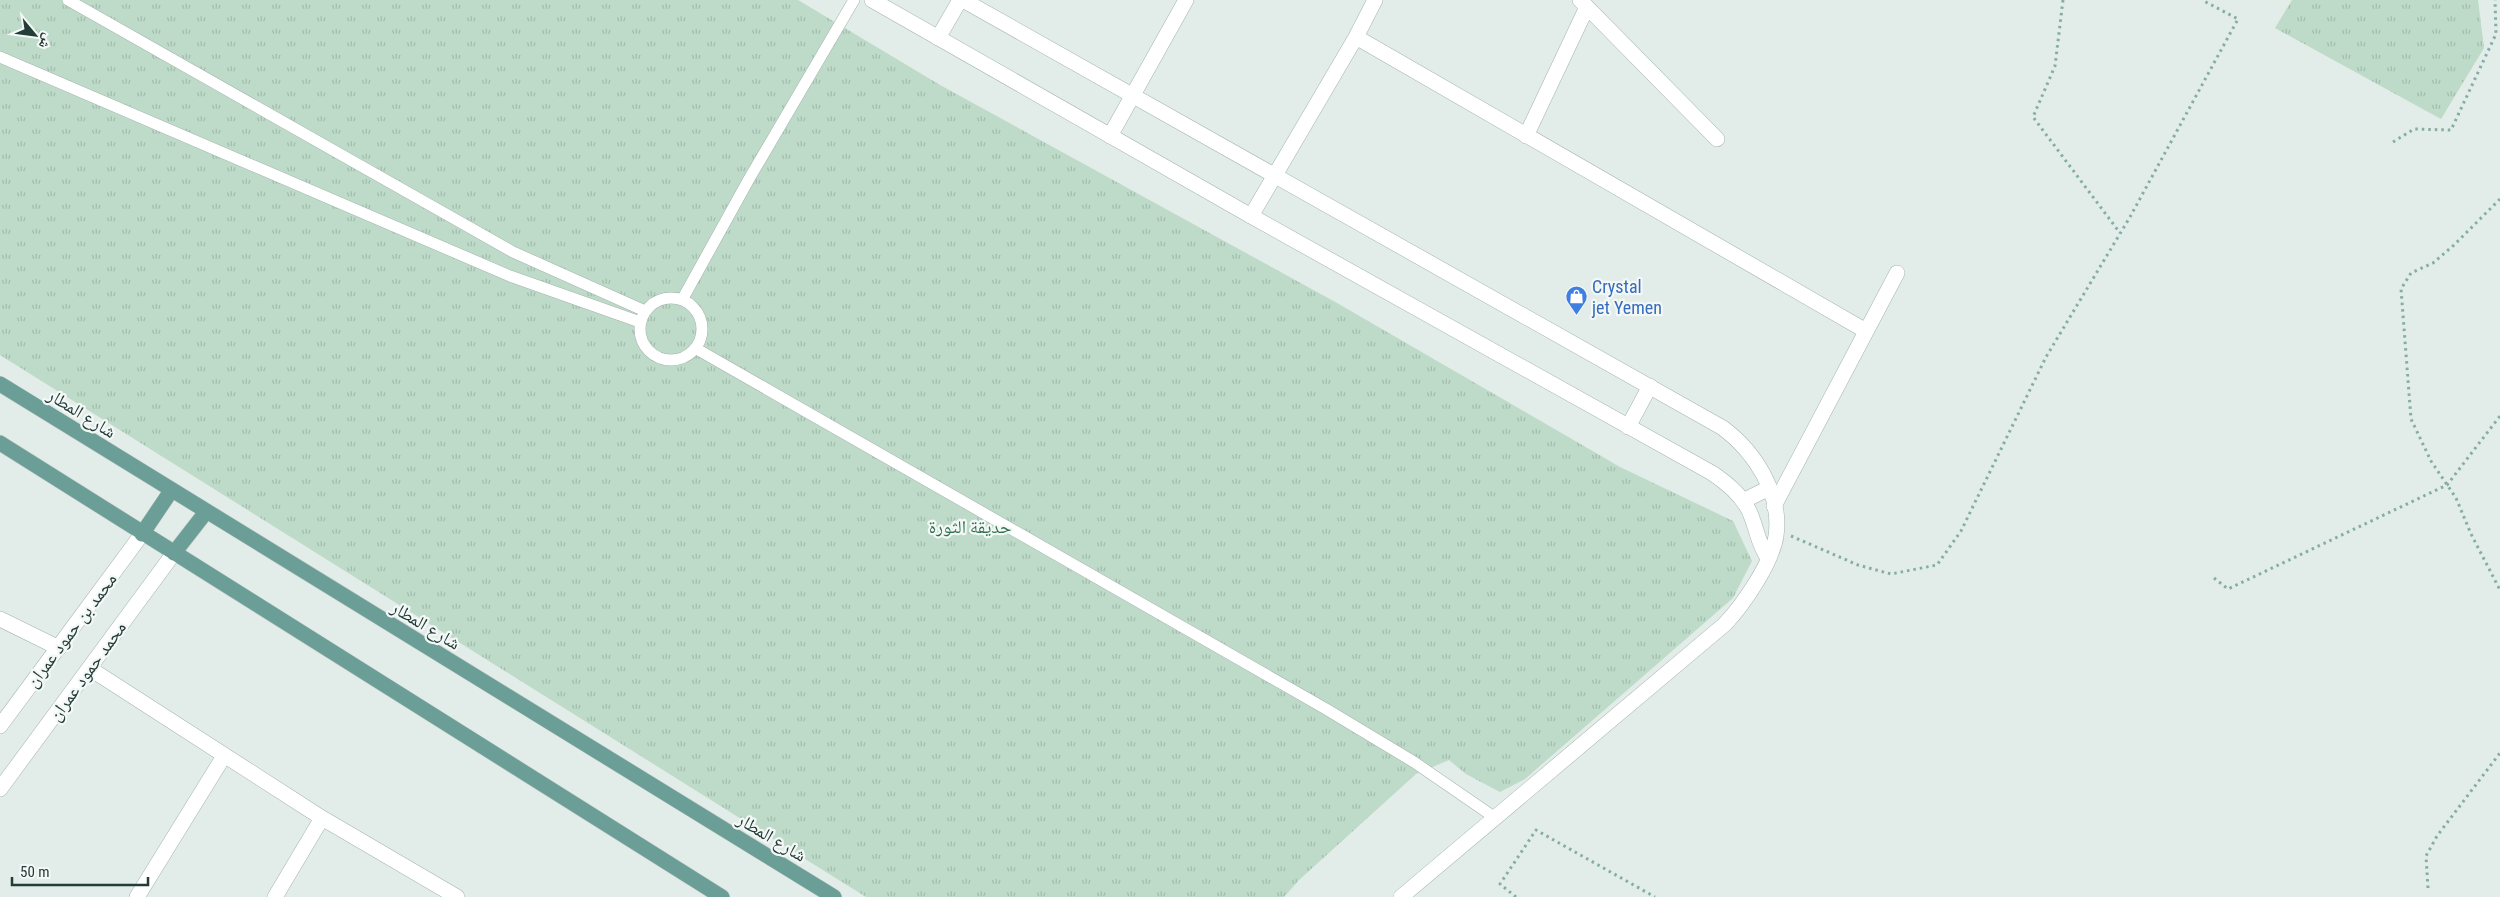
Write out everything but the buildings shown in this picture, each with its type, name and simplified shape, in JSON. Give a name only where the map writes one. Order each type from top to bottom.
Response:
[{"type":"main road","name":"شارع المطار","points":[[0,384],[171,491],[834,897]]},
{"type":"main road","points":[[0,443],[722,897]]},
{"type":"main road","points":[[142,534],[171,491]]},
{"type":"main road","points":[[174,553],[206,512]]},
{"type":"street","points":[[872,0],[1251,216],[1712,473],[1734,490],[1743,501],[1750,512],[1760,545],[1768,558]]},
{"type":"street","points":[[938,38],[961,0],[1723,428],[1738,440],[1762,470],[1774,506],[1776,530],[1774,544],[1749,594],[1724,624],[1401,897]]},
{"type":"street","points":[[1110,136],[1186,0]]},
{"type":"street","points":[[1251,216],[1356,38],[1375,0]]},
{"type":"street","points":[[1526,136],[1584,4],[1717,139]]},
{"type":"street","points":[[1356,38],[1866,331]]},
{"type":"street","points":[[1774,506],[1897,273]]},
{"type":"street","points":[[1628,427],[1650,386]]},
{"type":"street","points":[[1743,501],[1769,488]]},
{"type":"street","name":"محمد بن حمود عمران","points":[[0,726],[142,534]]},
{"type":"street","name":"محمد حمود عمران","points":[[0,788],[174,553]]},
{"type":"street","points":[[0,619],[59,648]]},
{"type":"street","points":[[89,668],[322,818],[458,897]]},
{"type":"street","points":[[137,897],[224,756]]},
{"type":"street","points":[[275,897],[322,818]]},
{"type":"lane","points":[[68,0],[513,252],[643,316]]},
{"type":"lane","points":[[682,300],[749,179],[854,0]]},
{"type":"lane","points":[[0,58],[510,276],[643,316]]},
{"type":"lane","points":[[662,298],[682,300],[692,305],[700,317],[702,328],[700,339],[695,348],[685,356],[675,360],[664,359],[653,354],[646,347],[640,332],[643,316],[653,303],[662,298]]},
{"type":"lane","points":[[695,348],[1326,709],[1414,762],[1494,817]]},
{"type":"path","points":[[2063,0],[2055,66],[2032,118],[2120,233]]},
{"type":"path","points":[[1776,530],[1858,565],[1892,574],[1937,565],[1961,531],[2046,357],[2120,233],[2238,19],[2202,0]]},
{"type":"path","points":[[2393,142],[2414,130],[2451,130],[2496,34],[2495,0]]},
{"type":"path","points":[[2500,199],[2447,251],[2433,262],[2411,273],[2401,289],[2412,419],[2431,461],[2456,498],[2471,534],[2500,590]]},
{"type":"path","points":[[2214,578],[2228,589],[2447,485],[2500,416]]},
{"type":"path","points":[[2428,888],[2426,856],[2437,836],[2500,753]]},
{"type":"path","points":[[1516,897],[1500,884],[1536,830],[1655,897]]},
{"type":"green space","name":"حديقة الثورة","points":[[0,0],[798,0],[940,85],[1337,303],[1620,467],[1733,521],[1752,561],[1733,598],[1525,779],[1500,792],[1466,774],[1449,760],[1416,774],[1299,880],[1284,897],[866,897],[0,355]]},
{"type":"green space","points":[[2292,0],[2478,0],[2484,48],[2441,119],[2275,28]]},
{"type":"place","name":"Crystal jet Yemen","points":[[1576,315]]}]
